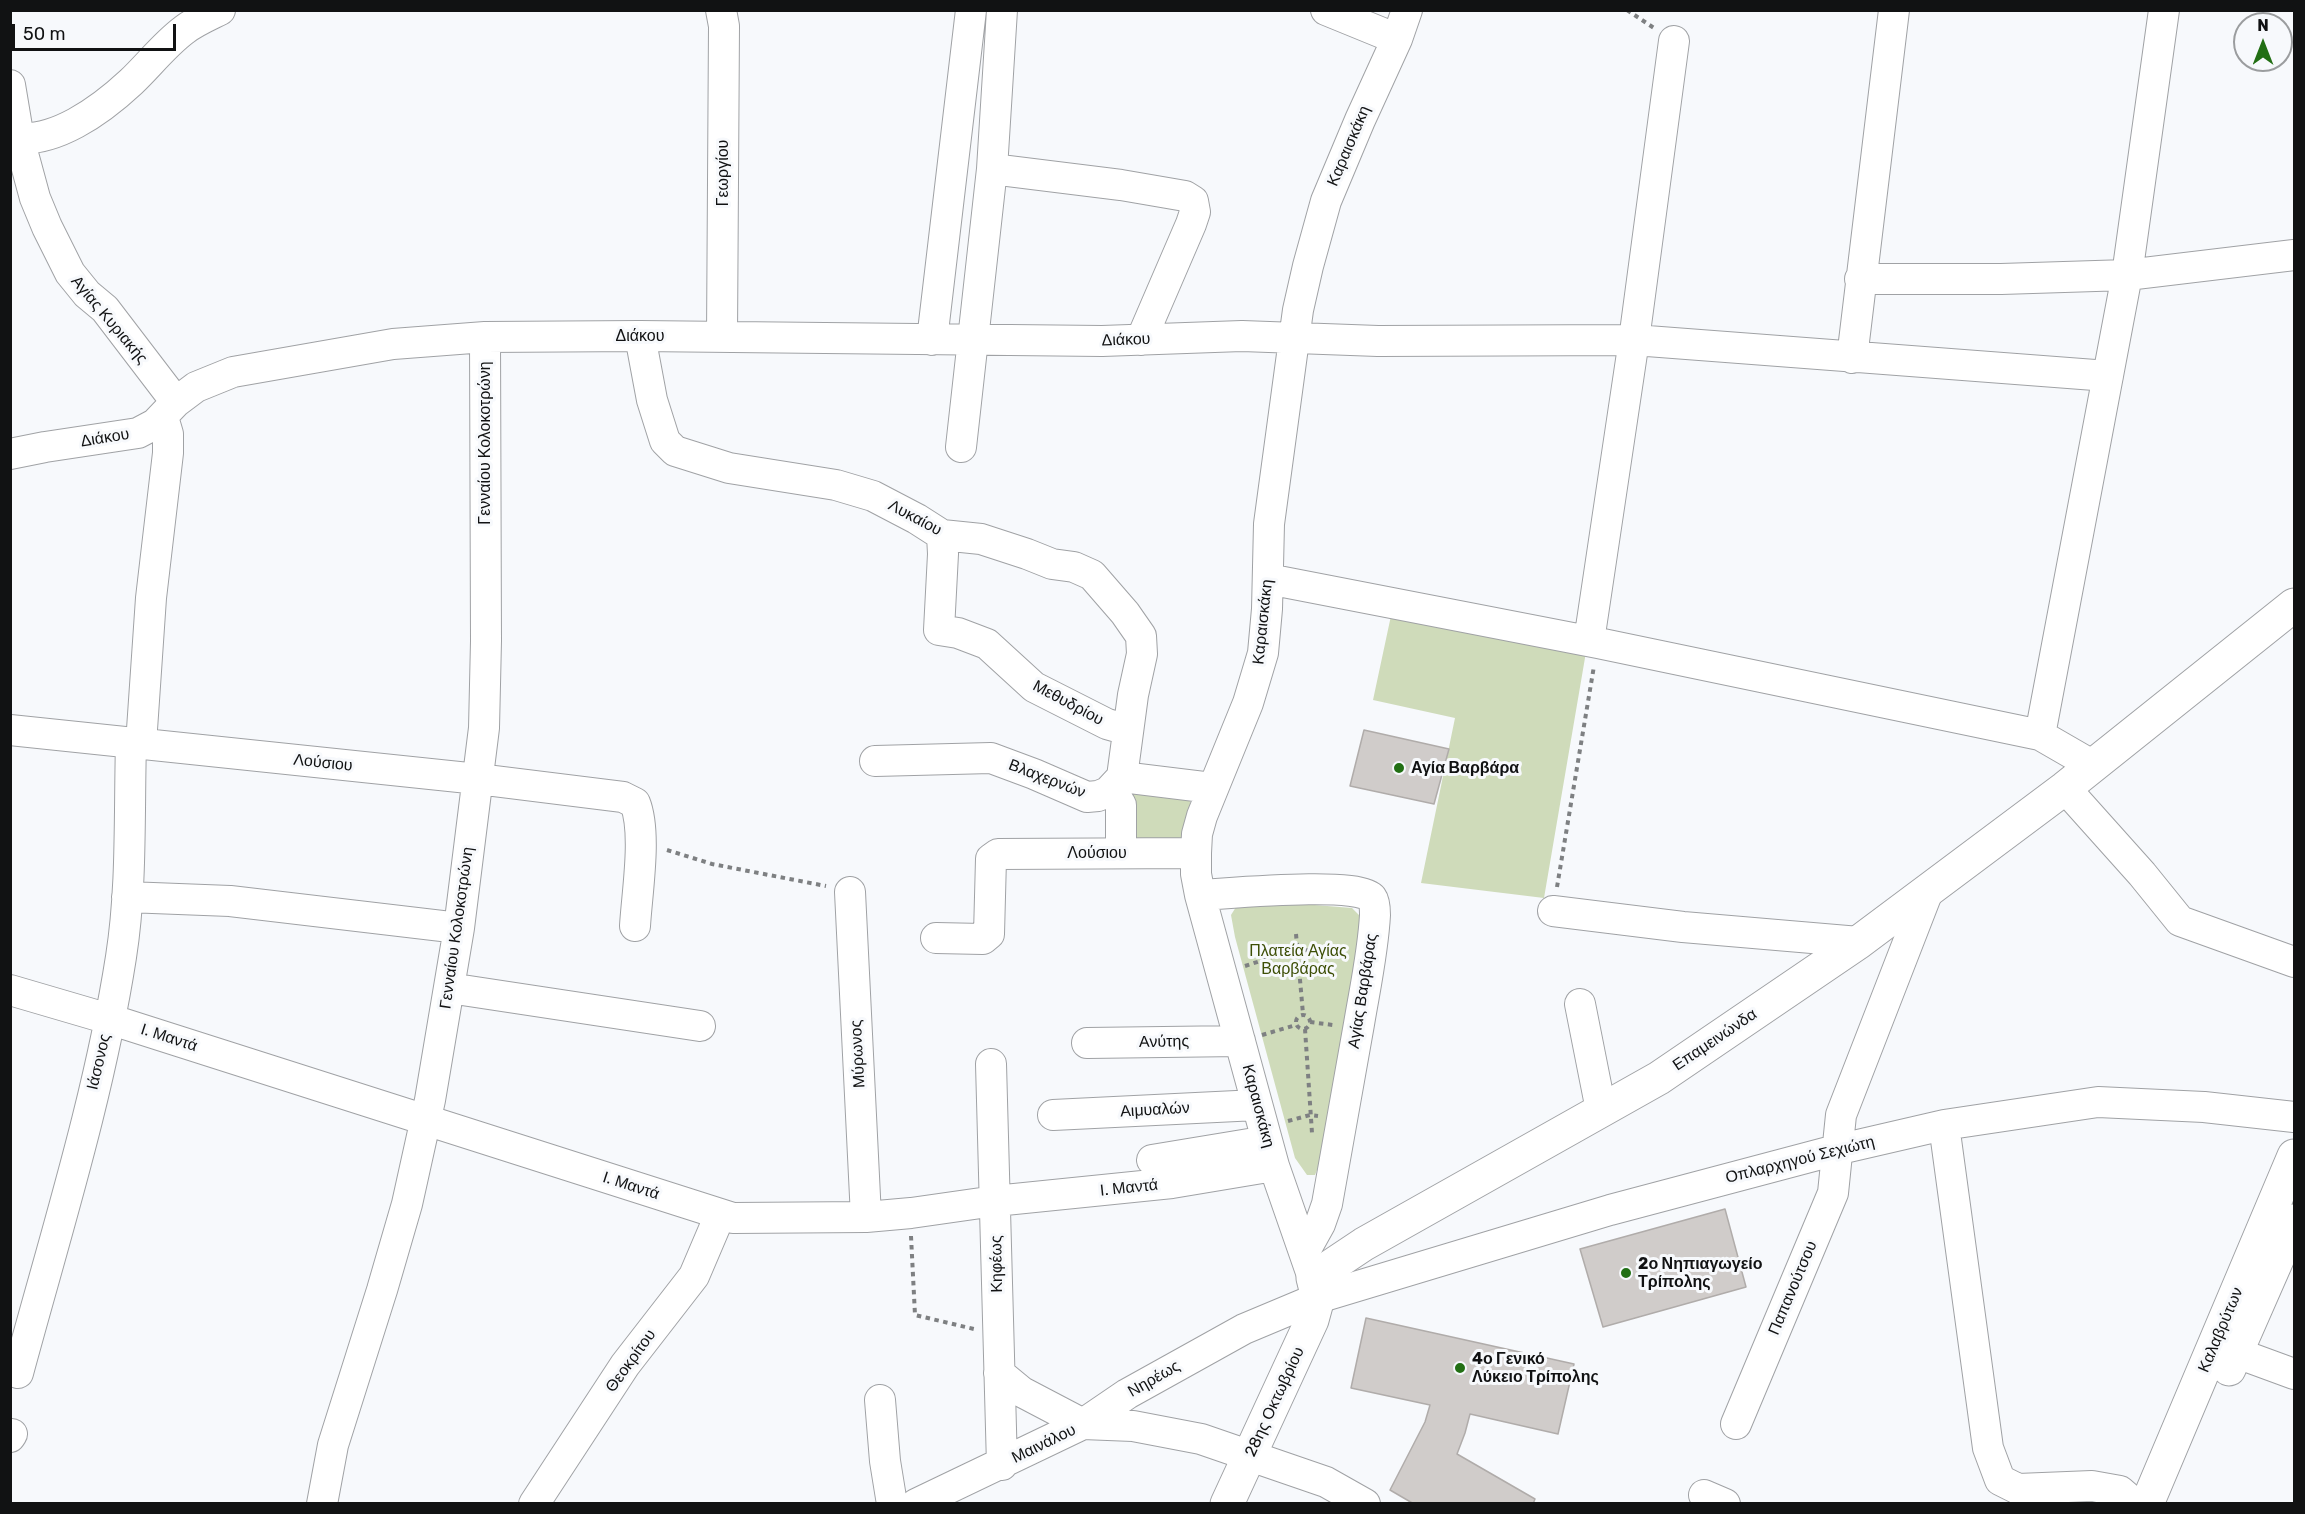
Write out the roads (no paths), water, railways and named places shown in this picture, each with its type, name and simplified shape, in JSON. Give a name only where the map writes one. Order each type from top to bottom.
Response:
[{"type":"main road","name":"Επαμεινώνδα","points":[[1312,1276],[1364,1244],[1659,1078],[1859,942],[2065,788],[2295,605]]},
{"type":"main road","name":"Καλαβρύτων","points":[[2172,1503],[2295,1156]]},
{"type":"main road","name":"Καλαβρύτων","points":[[2147,1503],[2226,1348],[2295,1221]]},
{"type":"main road","name":"28ης Οκτωβρίου","points":[[1227,1503],[1306,1336],[1312,1276]]},
{"type":"street","points":[[15,138],[44,135],[67,128],[95,112],[132,81],[160,51],[185,29],[220,10]]},
{"type":"street","name":"Γεωργίου","points":[[721,10],[724,26],[722,336]]},
{"type":"street","points":[[932,340],[971,10]]},
{"type":"street","points":[[961,447],[993,169],[1002,10]]},
{"type":"street","points":[[1326,10],[1397,39]]},
{"type":"street","name":"Καραισκάκη","points":[[1312,1276],[1266,1135],[1200,895],[1196,874],[1197,834],[1212,788],[1245,710],[1259,669],[1265,637],[1269,524],[1294,337],[1308,266],[1326,201],[1359,120],[1397,39],[1407,10]]},
{"type":"street","points":[[1852,358],[1894,10]]},
{"type":"street","points":[[2040,735],[2127,275],[2164,10]]},
{"type":"street","points":[[1594,642],[1674,41]]},
{"type":"street","name":"Αγίας Κυριακής","points":[[10,85],[15,138],[35,198],[70,273],[87,294],[105,309],[169,409]]},
{"type":"street","points":[[993,169],[1121,185],[1175,194],[1188,197],[1193,201],[1195,212],[1191,224],[1141,340]]},
{"type":"street","points":[[1860,279],[2001,279],[2127,275],[2295,255]]},
{"type":"street","name":"Λυκαίου","points":[[640,336],[646,376],[659,425],[665,441],[675,452],[729,468],[836,485],[873,496],[942,535],[981,539],[1052,564],[1074,567],[1092,575],[1141,636],[1142,654],[1115,784]]},
{"type":"street","name":"Διάκου","points":[[10,454],[131,435],[151,427],[196,387],[233,372],[393,344],[485,337],[722,336],[973,341],[1141,340],[1242,336],[1377,341],[1635,339],[1852,358],[2108,376]]},
{"type":"street","name":"Γενναίου Κολοκοτρώνη","points":[[322,1503],[333,1445],[389,1269],[407,1204],[426,1120],[459,928],[484,728],[485,337]]},
{"type":"street","name":"Ιάσονος","points":[[18,1373],[71,1178],[109,1019],[121,957],[136,744],[168,453],[169,409]]},
{"type":"street","name":"Μεθυδρίου","points":[[942,535],[939,630],[958,633],[987,644],[1034,687],[1107,724],[1128,730]]},
{"type":"street","points":[[1268,579],[1594,642],[2040,735],[2092,765]]},
{"type":"street","name":"Λούσιου","points":[[10,730],[478,779],[622,797],[635,803],[639,814],[635,926]]},
{"type":"street","name":"Βλαχερνών","points":[[875,761],[991,758],[1087,797],[1098,796],[1115,784],[1212,788]]},
{"type":"street","points":[[1115,784],[1116,797],[1120,805],[1120,853]]},
{"type":"street","points":[[2065,788],[2142,874],[2180,921],[2295,962]]},
{"type":"street","name":"Λούσιου","points":[[936,938],[983,939],[989,934],[991,859],[998,854],[1196,853]]},
{"type":"street","name":"Αγίας Βαρβάρας","points":[[1200,895],[1297,889],[1354,891],[1367,894],[1372,898],[1375,910],[1369,958],[1342,1119],[1328,1197],[1320,1224],[1312,1276]]},
{"type":"street","name":"Παπανούτσου","points":[[1736,1424],[1833,1192],[1841,1115],[1928,891]]},
{"type":"street","name":"Μύρωνος","points":[[850,892],[866,1217]]},
{"type":"street","points":[[127,897],[230,901],[459,928]]},
{"type":"street","points":[[1553,911],[1683,927],[1859,942]]},
{"type":"street","points":[[450,988],[700,1026]]},
{"type":"street","name":"Ι. Μαντά","points":[[10,990],[109,1019],[720,1215],[743,1219],[866,1217],[995,1201],[1172,1184],[1266,1135]]},
{"type":"street","points":[[1581,1004],[1600,1110]]},
{"type":"street","name":"Ανύτης","points":[[1088,1043],[1240,1041]]},
{"type":"street","name":"Κηφέως","points":[[991,1064],[1002,1464]]},
{"type":"street","name":"Οπλαρχηγού Σεχιώτη","points":[[1312,1276],[1610,1210],[1836,1150],[1944,1125],[2098,1102],[2205,1107],[2295,1117]]},
{"type":"street","name":"Αιμυαλών","points":[[1053,1115],[1266,1135]]},
{"type":"street","points":[[1944,1125],[1988,1448],[2000,1480],[2018,1489],[2092,1486],[2120,1491],[2135,1503]]},
{"type":"street","points":[[1152,1160],[1266,1135]]},
{"type":"street","points":[[1294,1221],[1328,1197]]},
{"type":"street","name":"Θεοκρίτου","points":[[534,1503],[625,1365],[694,1276],[720,1215]]},
{"type":"street","name":"Νηρέως","points":[[1083,1424],[1127,1394],[1244,1329],[1312,1276]]},
{"type":"street","points":[[2226,1348],[2295,1374]]},
{"type":"street","points":[[999,1373],[1022,1392],[1083,1424]]},
{"type":"street","points":[[880,1400],[885,1461],[892,1503]]},
{"type":"street","name":"Μαινάλου","points":[[916,1503],[1083,1424],[1133,1426],[1201,1439],[1326,1482],[1365,1503]]},
{"type":"place","name":"Αγία Βαρβάρα","points":[[1399,768]]},
{"type":"place","name":"2ο Νηπιαγωγείο Τρίπολης","points":[[1626,1273]]},
{"type":"place","name":"4ο Γενικό Λύκειο Τρίπολης","points":[[1460,1368]]},
{"type":"park label","name":"Πλατεία Αγίας Βαρβάρας","points":[[1298,960]]}]
